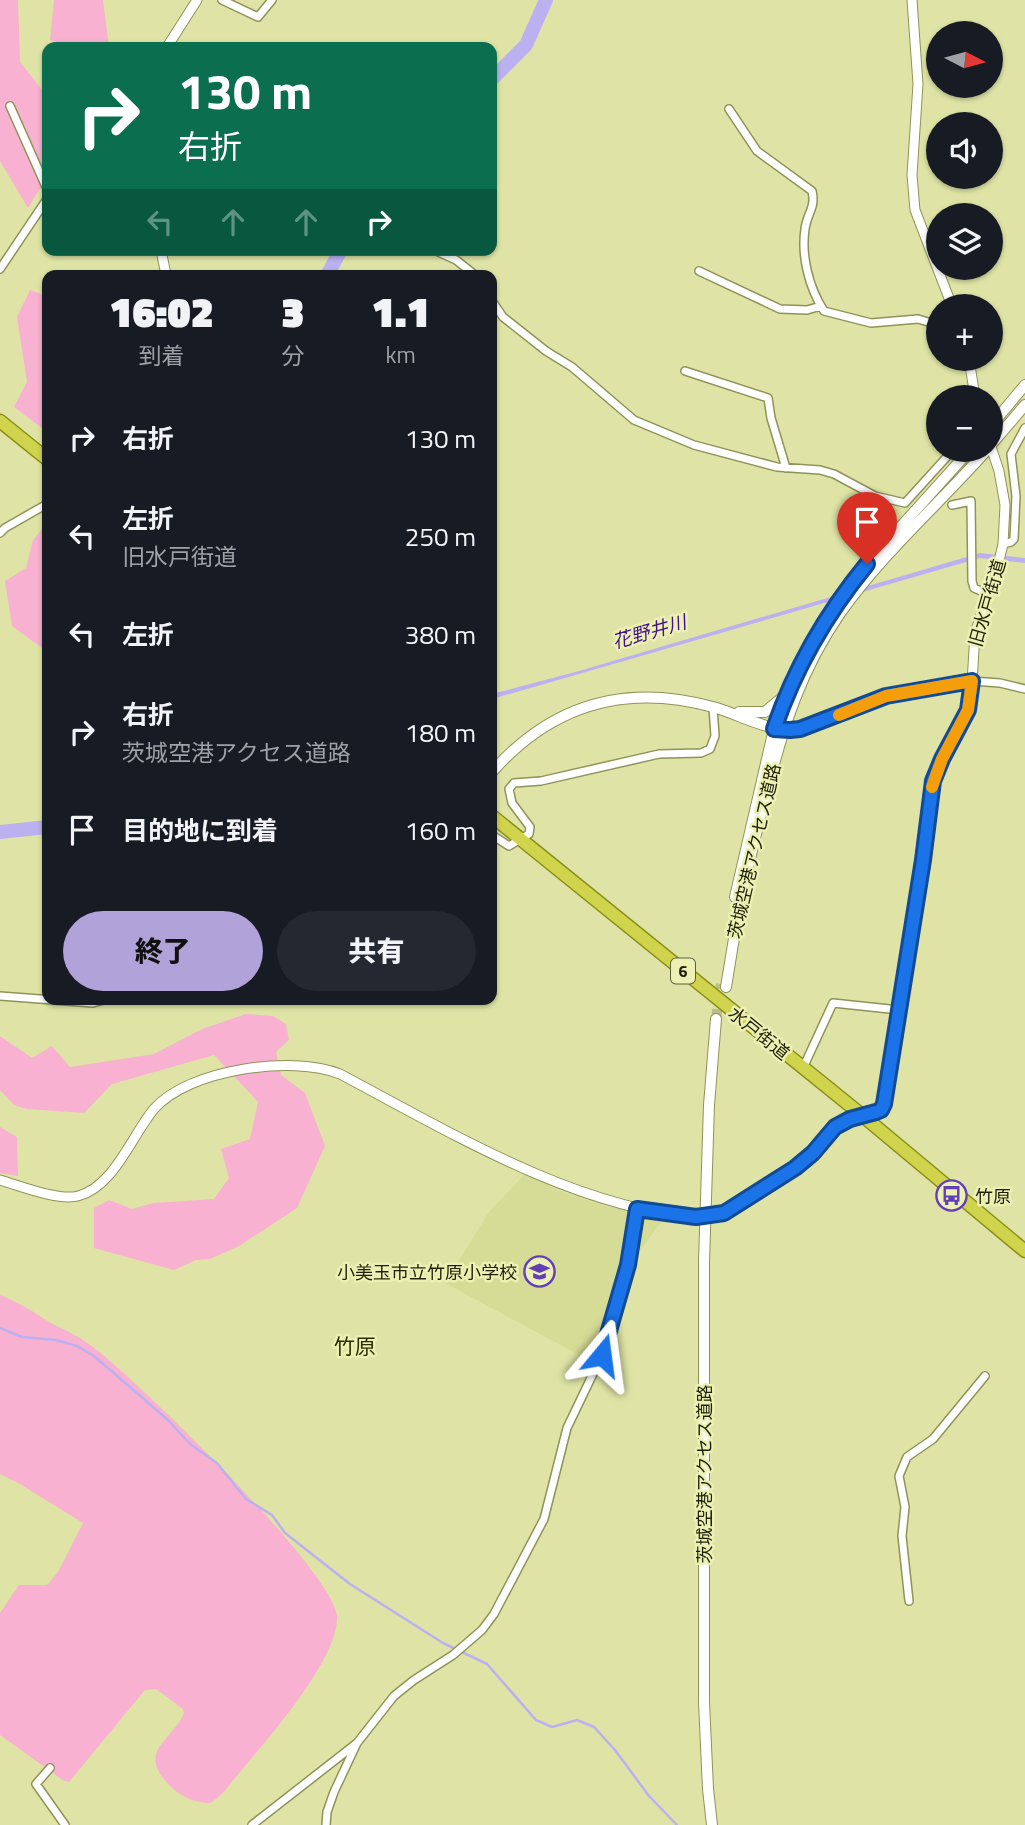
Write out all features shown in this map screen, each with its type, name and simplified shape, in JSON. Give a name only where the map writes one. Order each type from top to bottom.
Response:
[{"type":"highway","points":[[0,421],[42,455]]},
{"type":"highway","name":"水戸街道","points":[[497,820],[863,1116],[1025,1251]]},
{"type":"main road","points":[[1003,411],[1025,385]]},
{"type":"main road","name":"茨城空港アクセス道路","points":[[1003,431],[1025,405]]},
{"type":"main road","name":"茨城空港アクセス道路","points":[[724,985],[737,883],[785,694],[810,644],[850,584],[959,462]]},
{"type":"main road","name":"茨城空港アクセス道路","points":[[778,729],[819,647],[843,610],[866,580],[975,462]]},
{"type":"main road","points":[[728,711],[765,712],[785,694]]},
{"type":"main road","points":[[497,767],[518,744],[548,724],[578,709],[619,698],[665,697],[728,711],[778,729]]},
{"type":"main road","name":"茨城空港アクセス道路","points":[[712,1825],[704,1702],[704,1275],[710,1123],[719,1020]]},
{"type":"street","points":[[170,42],[197,0]]},
{"type":"street","points":[[222,0],[258,17],[272,0]]},
{"type":"street","points":[[914,1],[918,84],[912,175],[915,211],[947,294]]},
{"type":"street","points":[[10,106],[42,178]]},
{"type":"street","points":[[729,109],[757,152],[812,191],[815,201],[805,226],[804,253],[816,298],[824,311],[871,323],[918,319],[926,321]]},
{"type":"street","points":[[0,269],[42,206]]},
{"type":"street","points":[[447,256],[469,270]]},
{"type":"street","points":[[699,271],[780,309],[807,310],[821,306]]},
{"type":"street","points":[[497,308],[503,317],[546,351],[572,367],[634,420],[694,445],[786,468],[820,470],[834,474],[875,496],[905,503],[942,462]]},
{"type":"street","points":[[685,371],[768,398],[786,468]]},
{"type":"street","points":[[1002,548],[1014,539],[1016,496],[1011,454],[1025,428]]},
{"type":"street","name":"旧水戸街道","points":[[863,1116],[881,1110],[884,1104],[933,781],[968,710],[975,633],[1002,548],[1005,505],[996,462]]},
{"type":"street","points":[[952,505],[971,500],[972,581],[974,589],[988,594]]},
{"type":"street","points":[[0,533],[42,507]]},
{"type":"street","points":[[778,729],[800,729],[886,696],[972,681],[1000,683],[1025,689]]},
{"type":"street","points":[[497,838],[509,846],[528,834],[530,827],[509,796],[509,789],[514,783],[552,779],[660,754],[701,753],[710,749],[713,744],[713,707]]},
{"type":"street","points":[[0,996],[42,999]]},
{"type":"street","points":[[803,1068],[833,1003],[899,1010]]},
{"type":"street","points":[[0,1181],[69,1198],[81,1196],[108,1175],[153,1110],[167,1097],[183,1088],[241,1070],[309,1066],[327,1069],[481,1148],[544,1175],[637,1209],[696,1217],[724,1213],[795,1168],[813,1153],[835,1127],[847,1120],[863,1116]]},
{"type":"street","points":[[326,1825],[334,1792],[357,1743],[394,1696],[414,1679],[453,1655],[482,1630],[494,1614],[544,1519],[567,1428],[602,1355],[628,1265],[637,1209]]},
{"type":"street","points":[[909,1601],[902,1536],[905,1507],[899,1476],[907,1457],[933,1439],[985,1376]]},
{"type":"street","points":[[252,1825],[357,1743]]},
{"type":"street","points":[[50,1768],[36,1784],[65,1825]]},
{"type":"shaded area","points":[[0,0],[18,0],[20,62],[42,90],[42,185],[28,208],[0,161]]},
{"type":"shaded area","points":[[54,0],[103,0],[108,42],[50,40]]},
{"type":"shaded area","points":[[30,290],[42,294],[42,428],[14,407],[27,382],[17,317]]},
{"type":"shaded area","points":[[42,530],[42,648],[12,626],[5,581],[26,568],[33,540]]},
{"type":"shaded area","points":[[980,553],[1025,558],[1025,563],[980,558],[497,698],[497,693]]},
{"type":"shaded area","points":[[246,1014],[273,1016],[286,1024],[289,1040],[276,1052],[281,1075],[305,1093],[325,1146],[297,1208],[239,1246],[210,1259],[196,1260],[174,1270],[94,1248],[94,1208],[109,1200],[132,1209],[153,1203],[214,1199],[229,1178],[221,1149],[250,1139],[258,1102],[214,1055],[112,1084],[84,1113],[27,1109],[14,1105],[0,1090],[0,1036],[32,1058],[52,1046],[70,1067],[154,1054],[202,1029]]},
{"type":"shaded area","points":[[0,1127],[17,1137],[18,1176],[0,1173]]},
{"type":"shaded area","name":"小美玉市立竹原小学校","points":[[525,1174],[560,1191],[604,1206],[660,1218],[662,1221],[633,1260],[594,1363],[445,1283],[489,1212]]},
{"type":"shaded area","points":[[0,1295],[83,1340],[149,1396],[270,1520],[328,1594],[337,1617],[327,1653],[316,1674],[225,1791],[210,1803],[183,1796],[169,1785],[160,1773],[156,1754],[184,1713],[183,1709],[156,1689],[145,1690],[69,1782],[0,1735],[0,1613],[19,1585],[47,1585],[58,1572],[83,1523],[0,1474]]},
{"type":"waterway","points":[[497,74],[526,45],[546,0]]},
{"type":"waterway","points":[[330,270],[338,256]]},
{"type":"waterway","points":[[0,832],[42,828]]},
{"type":"waterway","points":[[0,1328],[22,1337],[56,1340],[77,1346],[94,1356],[168,1420],[190,1444],[217,1463],[246,1499],[272,1515],[285,1533],[350,1584],[443,1643],[487,1664],[536,1720],[552,1727],[577,1720],[594,1727],[649,1796],[677,1825]]},
{"type":"tunnel","points":[[716,1019],[721,984]]},
{"type":"slow traffic","points":[[839,715],[886,696],[972,681],[968,710],[937,769],[932,787]]},
{"type":"place","name":"竹原","points":[[952,1196]]},
{"type":"place","name":"小美玉市立竹原小学校","points":[[540,1272]]},
{"type":"district","name":"竹原","points":[[355,1346]]},
{"type":"route","points":[[602,1355],[628,1265],[637,1209],[696,1217],[724,1213],[795,1168],[813,1153],[835,1127],[850,1119],[881,1110],[884,1104],[923,860],[930,795],[937,769],[968,710],[972,681],[886,696],[800,729],[774,729],[785,694],[810,644],[850,584],[867,564]]},
{"type":"water label","name":"花野井川","points":[[649,631]]}]
